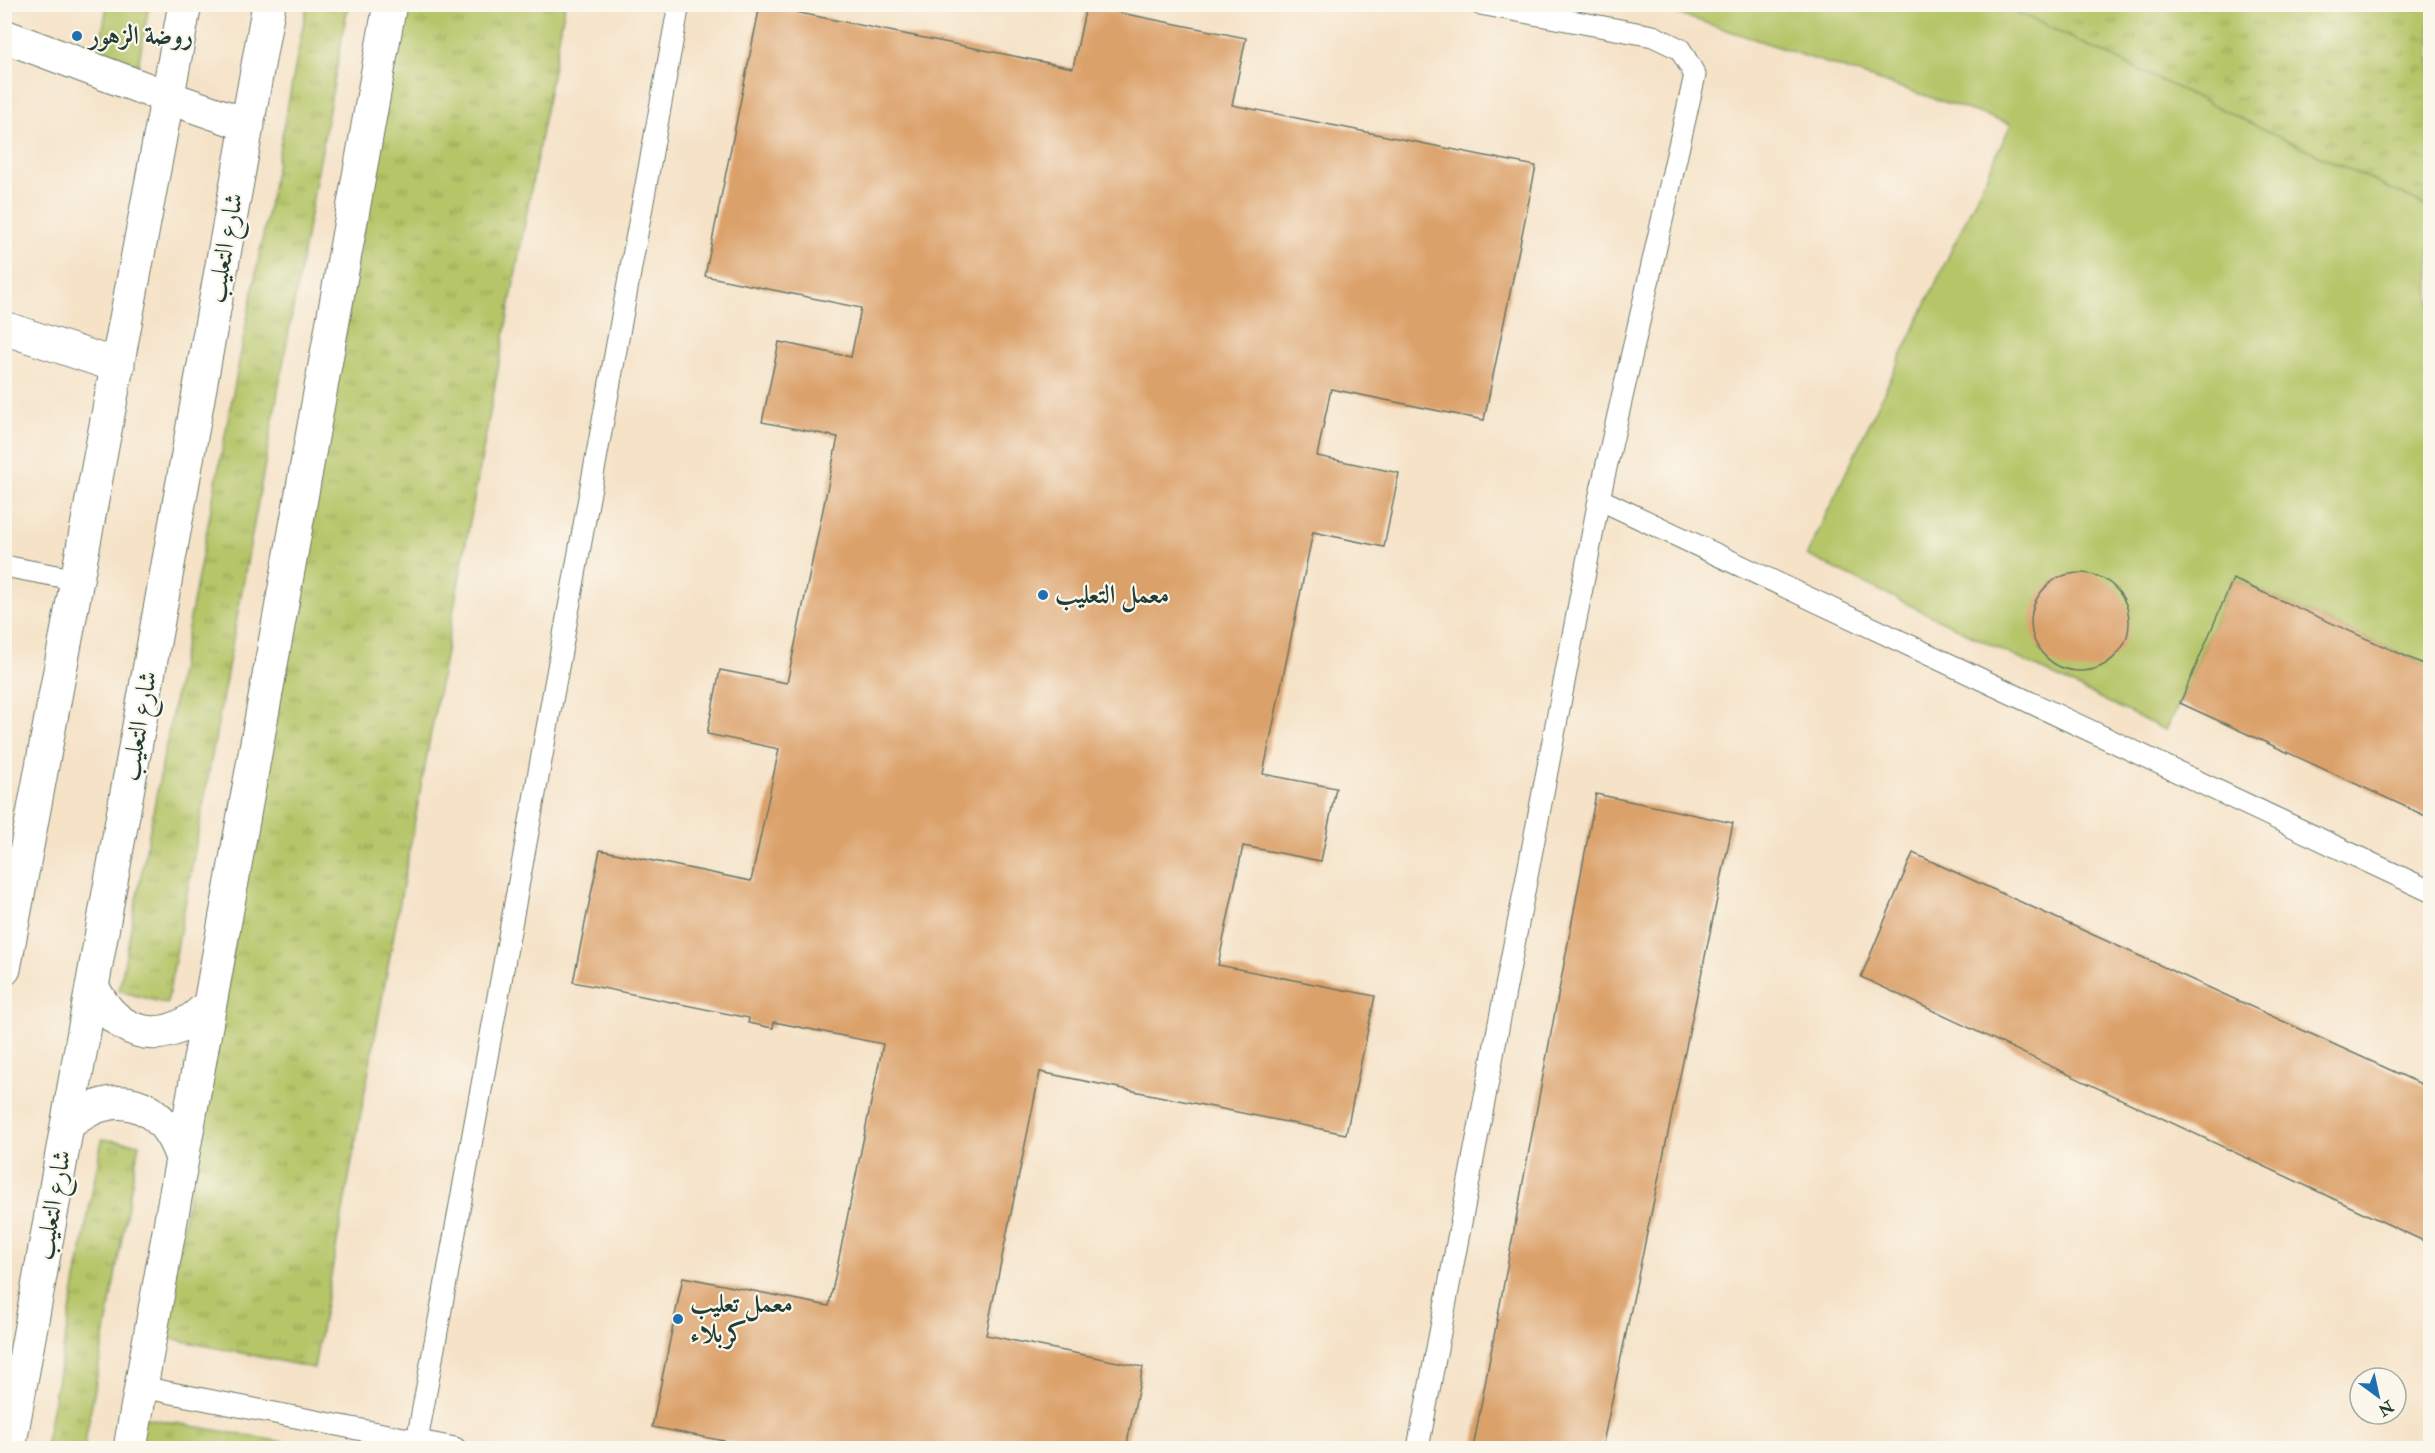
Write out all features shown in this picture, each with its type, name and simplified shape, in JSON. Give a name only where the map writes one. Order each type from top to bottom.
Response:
[{"type":"main road","points":[[4,969],[184,4]]},
{"type":"main road","name":"شارع التعليب","points":[[9,1449],[269,4]]},
{"type":"main road","points":[[130,1449],[390,4]]},
{"type":"main road","points":[[4,36],[248,125]]},
{"type":"main road","points":[[4,328],[118,366]]},
{"type":"main road","points":[[92,986],[101,1005],[116,1020],[135,1030],[155,1033],[176,1030],[195,1019],[210,1004]]},
{"type":"main road","points":[[67,1125],[84,1111],[104,1104],[125,1103],[146,1109],[163,1121],[176,1138],[182,1159]]},
{"type":"lane","points":[[417,1441],[679,4]]},
{"type":"lane","points":[[1418,1449],[1599,498],[1695,75],[1680,49],[1653,36],[1480,4]]},
{"type":"lane","points":[[1599,498],[2430,891]]},
{"type":"lane","points":[[4,566],[78,580]]},
{"type":"lane","points":[[141,1386],[455,1449]]},
{"type":"green space","points":[[107,5],[149,5],[138,66],[99,53]]},
{"type":"green space","points":[[307,5],[348,5],[167,1004],[119,991]]},
{"type":"green space","points":[[404,5],[565,5],[314,1368],[163,1337]]},
{"type":"green space","points":[[1651,5],[2002,5],[2430,208],[2430,667],[2233,579],[2180,703],[2165,730],[1807,555],[2011,124]]},
{"type":"green space","points":[[2002,5],[2430,5],[2430,208]]},
{"type":"green space","points":[[102,1139],[139,1144],[84,1448],[45,1448]]},
{"type":"green space","points":[[142,1417],[300,1445],[299,1448],[137,1448]]},
{"type":"building","points":[[760,5],[1073,68],[1086,6],[1246,38],[1232,105],[1536,166],[1484,420],[1331,389],[1317,456],[1399,473],[1384,547],[1313,532],[1263,774],[1336,788],[1321,861],[1243,846],[1218,965],[1375,996],[1346,1134],[1040,1072],[986,1335],[1143,1367],[1126,1448],[760,1448],[652,1427],[683,1277],[829,1306],[883,1044],[774,1022],[773,1028],[748,1023],[749,1018],[573,982],[600,850],[751,881],[779,749],[707,734],[720,670],[787,683],[838,437],[762,422],[779,342],[851,357],[861,308],[705,276]]},
{"type":"building","points":[[2080,573],[2099,576],[2115,587],[2126,603],[2129,622],[2126,641],[2115,657],[2099,668],[2080,671],[2061,668],[2045,657],[2034,641],[2031,622],[2034,603],[2045,587],[2061,576]]},
{"type":"building","points":[[2233,579],[2430,667],[2430,818],[2180,703]]},
{"type":"building","points":[[1596,794],[1733,823],[1602,1448],[1473,1448]]},
{"type":"building","points":[[1913,853],[2430,1088],[2430,1244],[1861,977]]},
{"type":"place","name":"روضة الزهور","points":[[77,36]]},
{"type":"place","name":"معمل التعليب","points":[[1043,595]]},
{"type":"place","name":"معمل تعليب كربلاء","points":[[678,1319]]}]
